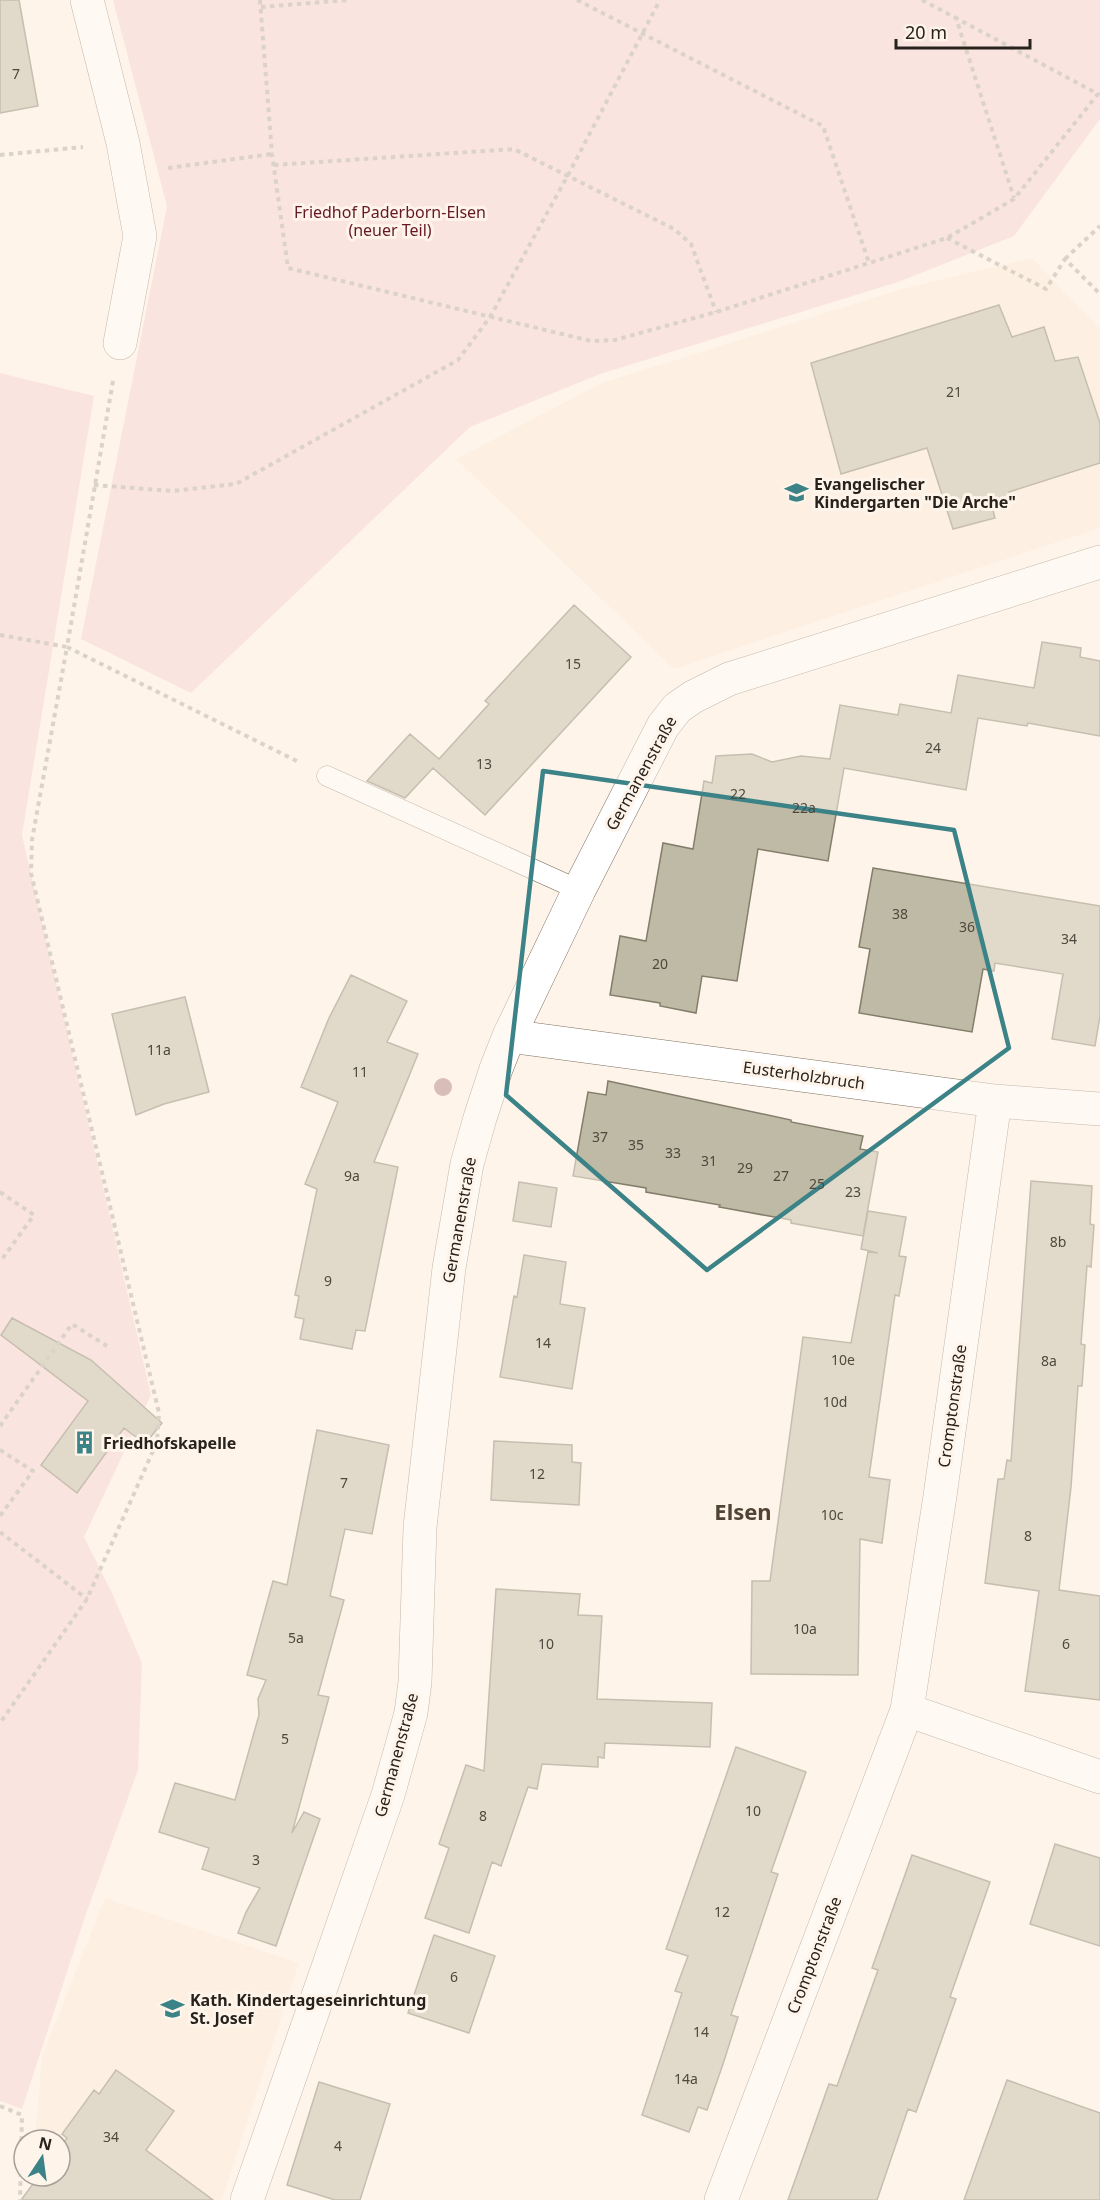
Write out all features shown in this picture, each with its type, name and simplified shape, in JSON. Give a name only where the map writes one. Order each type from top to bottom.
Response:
[{"type":"street","points":[[87,0],[125,158],[140,236],[120,343]]},
{"type":"street","name":"Germanenstraße","points":[[247,2200],[388,1795],[411,1713],[416,1682],[420,1527],[449,1268],[467,1164],[496,1069],[509,1036],[579,890],[663,726],[677,708],[693,697],[729,679],[1100,562]]},
{"type":"street","name":"Eusterholzbruch","points":[[509,1036],[995,1101],[1100,1109]]},
{"type":"street","name":"Cromptonstraße","points":[[721,2200],[907,1710],[940,1496],[995,1101]]},
{"type":"street","points":[[907,1710],[1100,1777]]},
{"type":"lane","points":[[327,776],[579,890]]},
{"type":"path","points":[[260,0],[272,154],[288,268],[591,341],[615,340],[716,312],[947,238],[1014,199],[1098,94],[922,0]]},
{"type":"path","points":[[261,7],[348,0]]},
{"type":"path","points":[[578,0],[823,126],[869,262]]},
{"type":"path","points":[[94,485],[172,491],[236,484],[458,360],[490,317],[660,0]]},
{"type":"path","points":[[956,18],[1014,199]]},
{"type":"path","points":[[274,165],[514,149],[674,229],[691,243],[716,312]]},
{"type":"path","points":[[0,155],[125,158],[272,154]]},
{"type":"path","points":[[947,238],[1046,289],[1065,259],[1100,226]]},
{"type":"path","points":[[1065,259],[1100,294]]},
{"type":"path","points":[[0,1723],[87,1599],[157,1442],[159,1413],[31,873],[32,840],[120,343]]},
{"type":"path","points":[[0,635],[67,647],[327,776]]},
{"type":"path","points":[[0,1192],[34,1215],[0,1262]]},
{"type":"path","points":[[0,1426],[72,1324],[107,1346]]},
{"type":"path","points":[[0,1450],[33,1471],[0,1516]]},
{"type":"path","points":[[0,1532],[87,1599]]},
{"type":"path","points":[[0,2106],[22,2115],[20,2200]]},
{"type":"highlighted area","points":[[543,771],[954,830],[1009,1048],[707,1270],[506,1095]]},
{"type":"shaded area","name":"Evangelischer Kindergarten \"Die Arche\"","points":[[1032,258],[1100,329],[1100,528],[674,669],[456,459],[602,383],[902,289]]},
{"type":"shaded area","name":"Kath. Kindertageseinrichtung St. Josef","points":[[105,1898],[299,1963],[222,2200],[54,2200],[38,2188],[72,2188],[72,2128],[36,2128],[42,2056]]},
{"type":"green space","name":"Friedhof Paderborn-Elsen (neuer Teil)","points":[[113,0],[1100,0],[1100,119],[1014,236],[901,281],[600,374],[470,427],[191,693],[81,639],[167,206]]},
{"type":"green space","points":[[0,373],[94,396],[22,835],[151,1395],[84,1537],[113,1595],[142,1663],[138,1770],[86,1914],[22,2109],[0,2101]]},
{"type":"building","points":[[0,0],[19,0],[38,106],[0,113]]},
{"type":"building","points":[[999,305],[1012,337],[1044,327],[1055,361],[1078,357],[1100,423],[1100,463],[1009,492],[1011,499],[991,503],[995,518],[953,529],[927,448],[841,474],[811,363]]},
{"type":"building","points":[[574,605],[631,657],[485,815],[433,768],[405,798],[367,781],[410,734],[439,759],[489,704],[485,701]]},
{"type":"building","points":[[1042,642],[1081,648],[1080,657],[1100,661],[1100,736],[1028,723],[1027,726],[978,718],[966,790],[844,768],[828,861],[758,849],[737,981],[702,976],[696,1013],[660,1006],[660,1003],[610,995],[620,936],[646,941],[663,843],[693,849],[704,781],[712,783],[716,756],[752,754],[772,762],[801,756],[830,759],[840,705],[898,715],[900,704],[951,713],[958,675],[1034,688]]},
{"type":"building","points":[[873,868],[1100,906],[1100,1016],[1095,1046],[1052,1039],[1063,974],[995,963],[994,971],[983,969],[972,1032],[859,1013],[870,949],[859,947]]},
{"type":"building","points":[[351,975],[407,1001],[387,1042],[418,1054],[374,1162],[398,1167],[365,1331],[356,1330],[352,1349],[300,1339],[304,1319],[295,1317],[299,1296],[295,1295],[317,1189],[305,1184],[338,1102],[301,1087],[329,1018]]},
{"type":"building","points":[[185,997],[209,1092],[164,1104],[136,1115],[112,1014]]},
{"type":"building","points":[[608,1081],[863,1136],[860,1149],[878,1152],[863,1236],[791,1223],[791,1220],[719,1207],[720,1205],[646,1192],[646,1188],[573,1176],[588,1092],[606,1095]]},
{"type":"building","points":[[1031,1181],[1092,1186],[1090,1224],[1094,1225],[1091,1267],[1087,1266],[1081,1344],[1085,1345],[1082,1386],[1078,1386],[1071,1487],[1059,1590],[1100,1596],[1100,1700],[1025,1691],[1039,1591],[985,1583],[998,1479],[1004,1479],[1007,1460],[1011,1461]]},
{"type":"building","points":[[519,1182],[557,1188],[551,1227],[513,1221]]},
{"type":"building","points":[[868,1211],[906,1217],[899,1256],[906,1257],[899,1296],[895,1295],[869,1477],[890,1480],[882,1543],[860,1539],[858,1675],[751,1674],[752,1581],[770,1581],[803,1337],[851,1343],[868,1252],[878,1253],[861,1249]]},
{"type":"building","points":[[524,1255],[566,1262],[560,1304],[585,1308],[572,1389],[500,1377],[514,1296],[517,1297]]},
{"type":"building","points":[[12,1318],[91,1360],[162,1423],[145,1444],[124,1428],[77,1493],[41,1465],[88,1401],[1,1335]]},
{"type":"building","points":[[317,1430],[389,1445],[372,1534],[345,1529],[330,1596],[344,1600],[318,1695],[329,1697],[292,1833],[304,1812],[320,1819],[276,1946],[238,1933],[246,1912],[260,1888],[202,1869],[209,1848],[159,1832],[175,1783],[235,1800],[259,1715],[258,1699],[266,1680],[247,1675],[273,1581],[287,1585]]},
{"type":"building","points":[[494,1441],[572,1445],[572,1462],[581,1463],[579,1505],[491,1500]]},
{"type":"building","points":[[496,1589],[580,1594],[578,1615],[602,1616],[597,1699],[712,1703],[710,1747],[605,1743],[604,1758],[598,1757],[598,1767],[542,1764],[537,1789],[528,1787],[501,1866],[492,1862],[469,1933],[425,1918],[449,1848],[439,1844],[466,1765],[484,1771]]},
{"type":"building","points":[[736,1747],[806,1772],[771,1872],[778,1874],[731,2015],[738,2017],[723,2064],[707,2110],[698,2107],[689,2132],[642,2115],[682,1993],[675,1991],[688,1956],[666,1949]]},
{"type":"building","points":[[1055,1844],[1100,1858],[1100,1946],[1030,1924]]},
{"type":"building","points":[[912,1855],[990,1882],[950,1997],[956,1999],[916,2112],[908,2109],[877,2200],[788,2200],[829,2084],[837,2086],[878,1970],[872,1968]]},
{"type":"building","points":[[434,1935],[495,1956],[469,2033],[408,2013]]},
{"type":"building","points":[[116,2070],[174,2111],[146,2150],[213,2200],[21,2200],[30,2188],[72,2188],[72,2128],[66,2128],[94,2090],[99,2094]]},
{"type":"building","points":[[1007,2080],[1100,2113],[1100,2200],[964,2200]]},
{"type":"building","points":[[319,2082],[390,2104],[360,2200],[335,2200],[287,2185]]},
{"type":"place","name":"Evangelischer Kindergarten \"Die Arche\"","points":[[796,493]]},
{"type":"place","name":"Friedhofskapelle","points":[[85,1443]]},
{"type":"place","name":"Kath. Kindertageseinrichtung St. Josef","points":[[172,2009]]},
{"type":"district","name":"Elsen","points":[[743,1511]]}]
